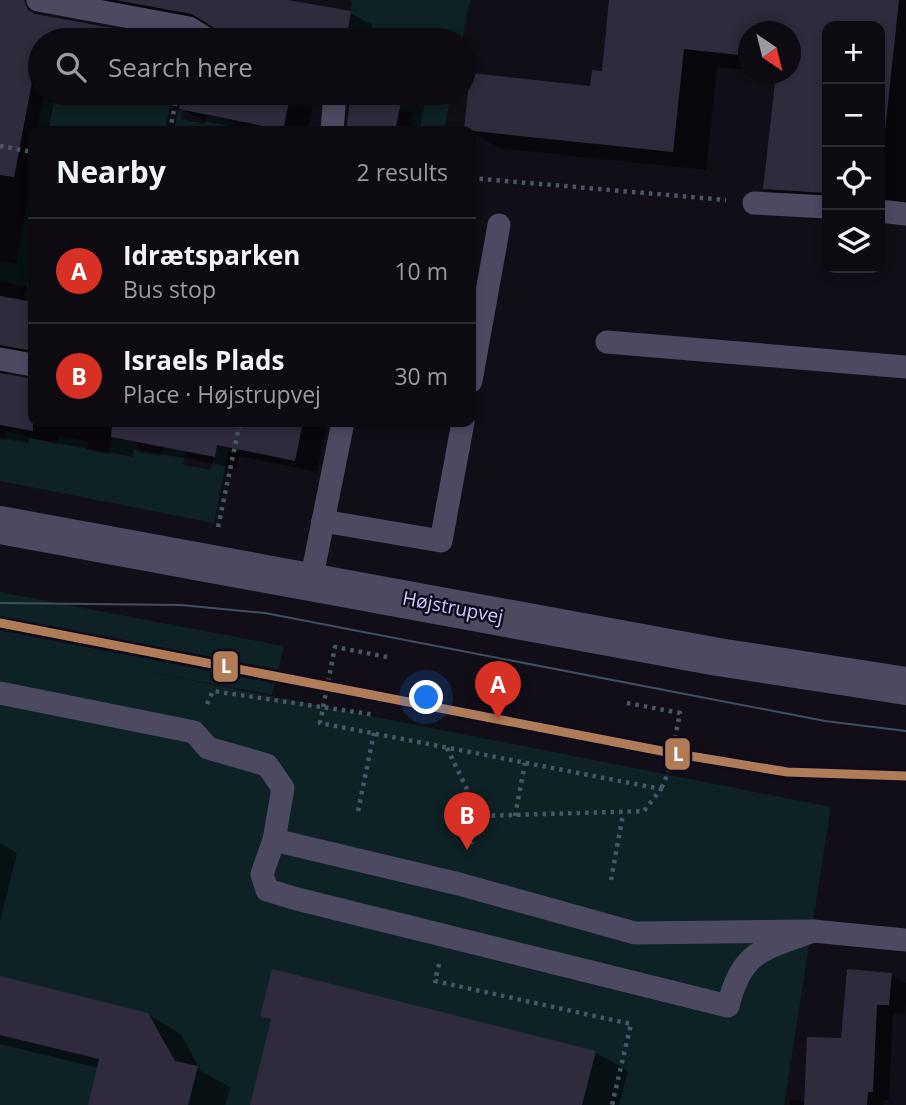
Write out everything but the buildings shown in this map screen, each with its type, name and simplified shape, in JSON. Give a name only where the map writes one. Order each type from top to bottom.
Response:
[{"type":"street","name":"Højstrupvej","points":[[0,525],[718,657],[906,686]]},
{"type":"lane","points":[[38,0],[190,28]]},
{"type":"lane","points":[[332,126],[334,105]]},
{"type":"lane","points":[[754,203],[822,207]]},
{"type":"lane","points":[[885,212],[906,214]]},
{"type":"lane","points":[[476,353],[499,225]]},
{"type":"lane","points":[[607,342],[906,368]]},
{"type":"lane","points":[[0,359],[28,364]]},
{"type":"lane","points":[[311,581],[342,427]]},
{"type":"lane","points":[[323,521],[441,541],[462,427]]},
{"type":"lane","points":[[0,693],[194,732],[208,748],[267,765],[283,788],[274,840],[262,874],[267,890],[728,1006],[735,978],[752,955],[813,931]]},
{"type":"lane","points":[[274,840],[330,851],[579,915],[635,933],[813,931],[906,940]]},
{"type":"path","points":[[171,126],[175,105]]},
{"type":"path","points":[[0,146],[28,151]]},
{"type":"path","points":[[476,178],[754,203]]},
{"type":"path","points":[[211,563],[239,427]]},
{"type":"path","points":[[387,657],[335,647],[320,723],[661,789]]},
{"type":"path","points":[[194,732],[214,691],[375,715]]},
{"type":"path","points":[[480,816],[623,814],[644,811],[661,789],[668,773],[680,713],[627,703]]},
{"type":"path","points":[[358,811],[374,733]]},
{"type":"path","points":[[446,747],[480,816],[471,844]]},
{"type":"path","points":[[515,816],[524,762]]},
{"type":"path","points":[[611,880],[623,814]]},
{"type":"path","points":[[440,960],[435,981],[631,1024],[612,1105]]},
{"type":"green space","points":[[348,0],[470,0],[464,28],[348,28],[352,1]]},
{"type":"green space","points":[[42,105],[170,105],[166,126],[38,126]]},
{"type":"green space","points":[[401,105],[449,105],[445,126],[410,126],[413,112],[400,109]]},
{"type":"green space","points":[[179,110],[182,110],[181,119],[205,124],[207,115],[235,121],[233,126],[175,126]]},
{"type":"green space","points":[[28,201],[28,287],[0,281],[0,261],[16,264]]},
{"type":"green space","points":[[220,427],[233,427],[214,523],[0,481],[0,439],[5,440],[6,431],[56,444],[59,436],[88,441],[87,450],[109,454],[112,438],[138,443],[137,452],[161,456],[163,447],[185,451],[183,465],[211,470]]},
{"type":"green space","points":[[0,592],[284,646],[272,695],[144,671],[831,807],[784,1105],[0,1105]]},
{"type":"tram line","points":[[0,603],[181,605],[265,613],[825,721],[906,731]]},
{"type":"transit line","name":"L","points":[[0,623],[672,753],[787,772],[906,776]]},
{"type":"place","name":"Idrætsparken","points":[[498,719]]},
{"type":"place","name":"Israels Plads","points":[[467,850]]}]
